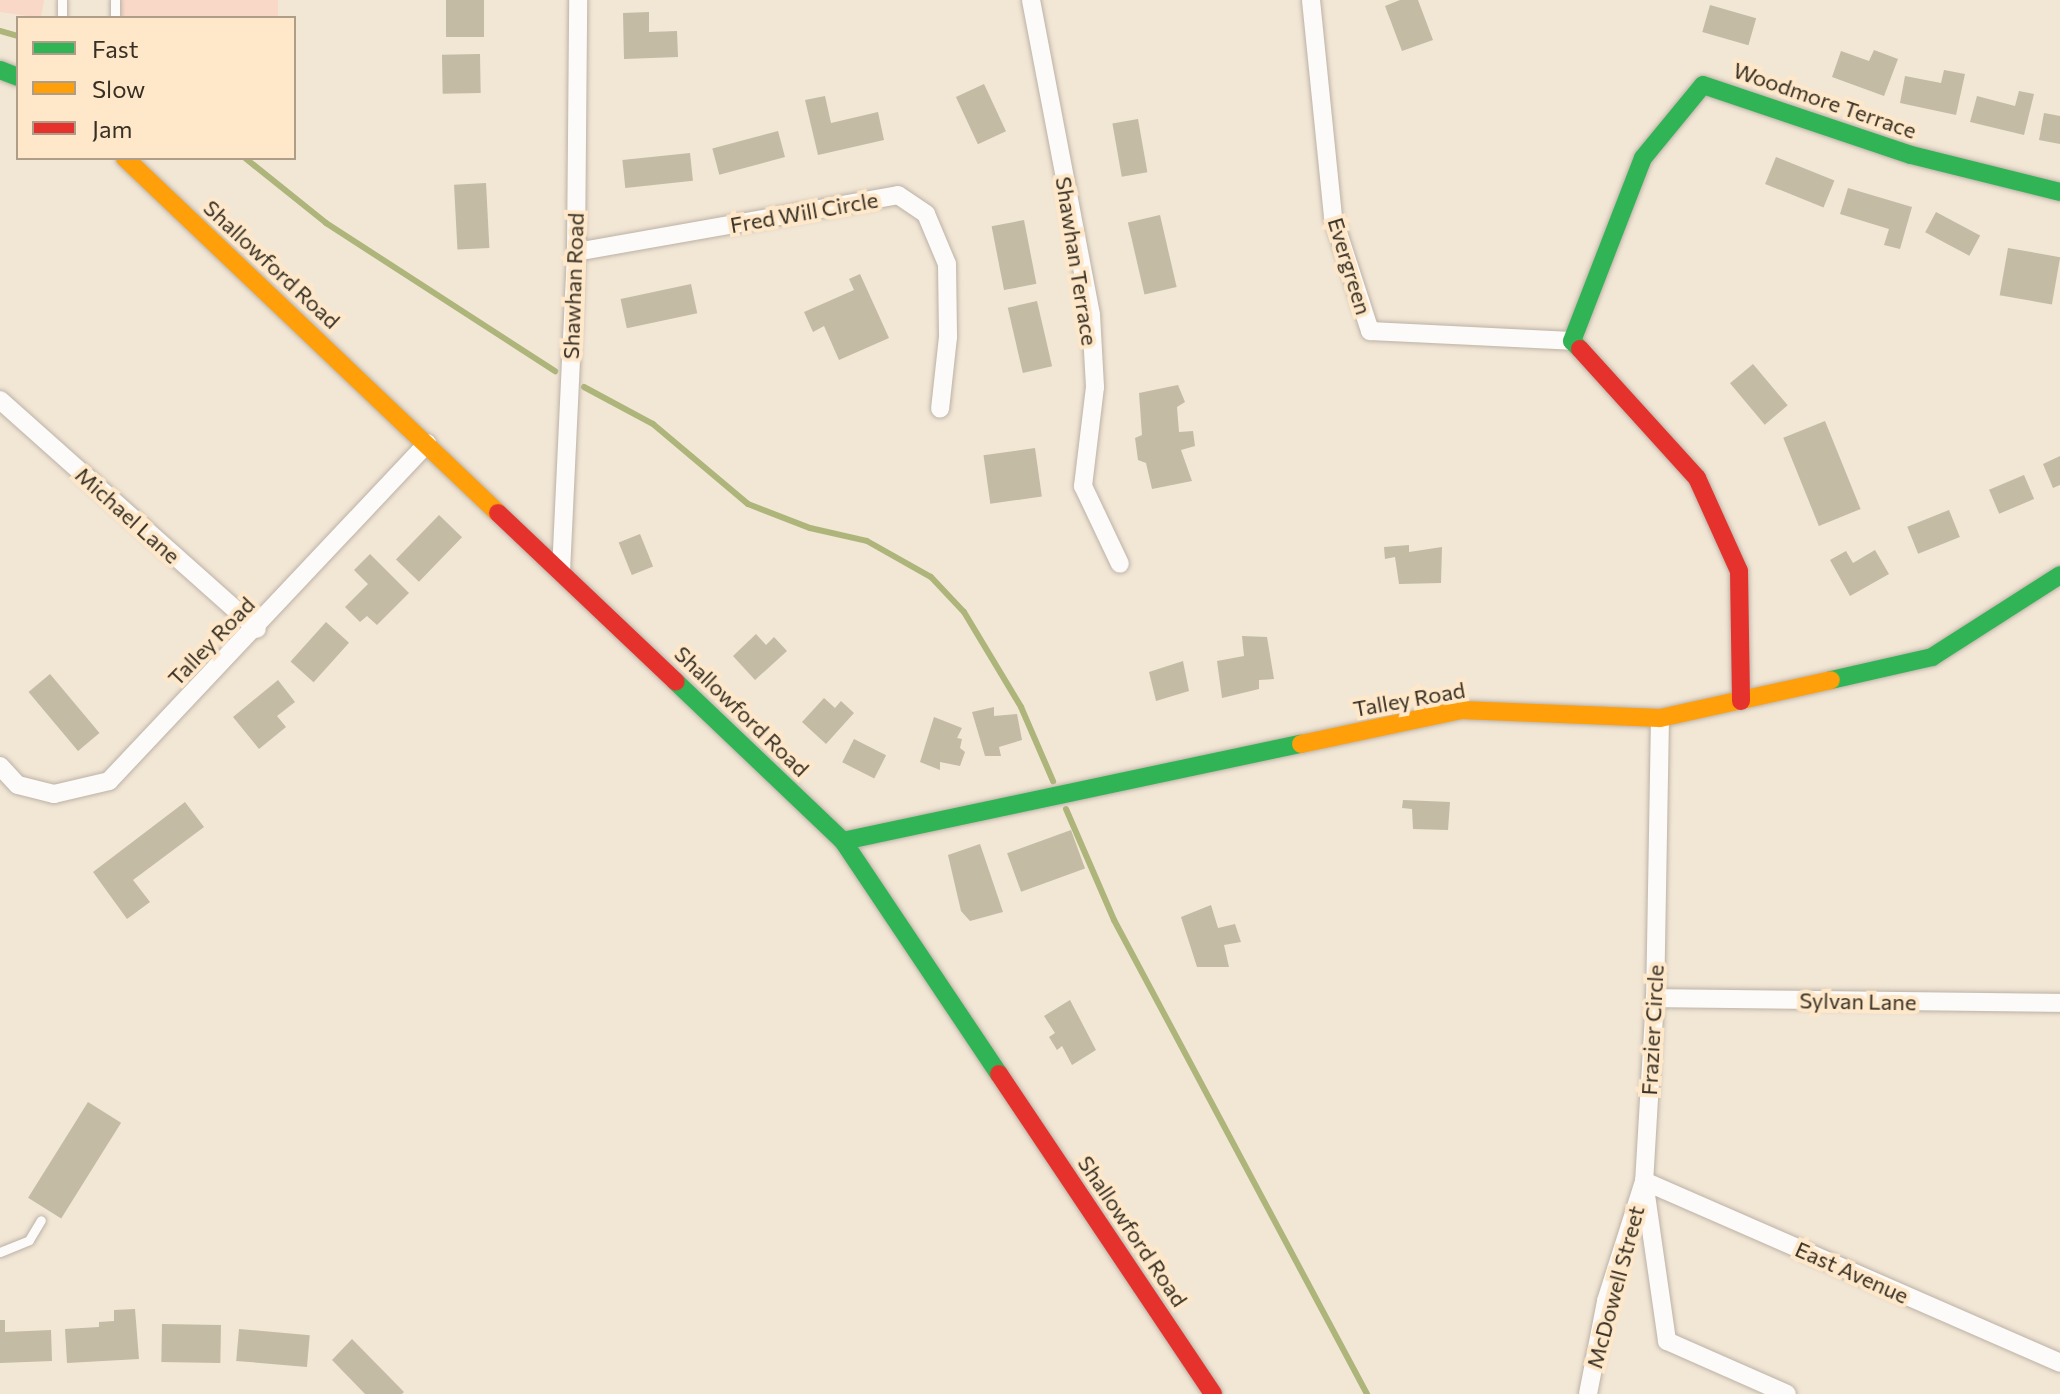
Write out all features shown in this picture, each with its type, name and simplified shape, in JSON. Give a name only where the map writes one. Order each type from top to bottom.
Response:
[{"type":"street","name":"Shawhan Road","points":[[561,572],[576,252],[578,0]]},
{"type":"street","name":"Shawhan Terrace","points":[[1031,0],[1091,315],[1095,387],[1083,486],[1120,564]]},
{"type":"street","name":"Evergreen","points":[[1311,0],[1333,217],[1370,331],[1572,341]]},
{"type":"street","name":"Woodmore Terrace","points":[[1572,341],[1643,158],[1703,85],[1911,155],[2060,192]]},
{"type":"street","name":"Shallowford Road","points":[[127,160],[843,841],[1213,1394]]},
{"type":"street","name":"Fred Will Circle","points":[[576,252],[898,195],[926,214],[947,264],[948,337],[940,409]]},
{"type":"street","points":[[1572,341],[1697,478],[1739,571],[1741,701]]},
{"type":"street","name":"Michael Lane","points":[[0,400],[257,629]]},
{"type":"street","name":"Talley Road","points":[[0,766],[18,785],[54,794],[109,781],[257,629],[427,443]]},
{"type":"street","name":"Talley Road","points":[[843,841],[1461,710],[1660,718],[1741,701],[1932,657],[2060,575]]},
{"type":"street","name":"Frazier Circle","points":[[1660,718],[1655,998],[1644,1181],[1667,1341],[1787,1394]]},
{"type":"street","name":"Sylvan Lane","points":[[1655,998],[2060,1003]]},
{"type":"street","name":"East Avenue","points":[[1644,1181],[2060,1363]]},
{"type":"street","name":"McDowell Street","points":[[1588,1394],[1606,1301],[1644,1181]]},
{"type":"lane","points":[[0,1252],[29,1240],[41,1220]]},
{"type":"shaded area","points":[[0,0],[44,0],[41,16],[0,12]]},
{"type":"shaded area","points":[[119,0],[278,0],[278,16],[119,16]]},
{"type":"building","points":[[446,0],[484,0],[484,37],[446,37]]},
{"type":"building","points":[[1400,0],[1418,0],[1433,40],[1402,51],[1385,6]]},
{"type":"building","points":[[1710,5],[1756,18],[1748,45],[1702,32]]},
{"type":"building","points":[[649,12],[649,32],[677,31],[678,57],[624,59],[623,13]]},
{"type":"building","points":[[1874,50],[1898,59],[1884,96],[1832,77],[1841,51],[1869,61]]},
{"type":"building","points":[[480,54],[481,93],[443,94],[442,55]]},
{"type":"building","points":[[1944,70],[1965,74],[1956,115],[1900,103],[1905,76],[1941,83]]},
{"type":"building","points":[[984,84],[1006,131],[978,144],[956,97]]},
{"type":"building","points":[[2019,91],[2034,94],[2024,135],[1970,122],[1977,96],[2015,106]]},
{"type":"building","points":[[825,96],[831,123],[878,112],[884,140],[818,155],[805,100]]},
{"type":"building","points":[[2044,113],[2060,116],[2060,144],[2039,140]]},
{"type":"building","points":[[1138,119],[1147,172],[1122,177],[1112,124]]},
{"type":"building","points":[[778,131],[785,157],[719,175],[712,149]]},
{"type":"building","points":[[690,153],[693,181],[625,188],[622,160]]},
{"type":"building","points":[[1776,157],[1834,181],[1824,207],[1765,184]]},
{"type":"building","points":[[486,183],[489,248],[457,250],[454,185]]},
{"type":"building","points":[[1848,188],[1912,207],[1900,249],[1884,245],[1889,229],[1840,214]]},
{"type":"building","points":[[1936,212],[1980,235],[1969,256],[1925,232]]},
{"type":"building","points":[[1160,215],[1177,287],[1144,295],[1128,222]]},
{"type":"building","points":[[1024,220],[1036,284],[1004,290],[992,226]]},
{"type":"building","points":[[2008,248],[2060,257],[2052,304],[2000,295]]},
{"type":"building","points":[[860,274],[889,338],[839,360],[824,326],[813,332],[804,312],[854,290],[849,279]]},
{"type":"building","points":[[691,284],[697,313],[627,328],[621,299]]},
{"type":"building","points":[[1037,301],[1052,366],[1023,373],[1008,308]]},
{"type":"building","points":[[1753,364],[1788,405],[1765,425],[1730,383]]},
{"type":"building","points":[[1178,385],[1185,402],[1177,407],[1179,432],[1193,431],[1195,446],[1181,450],[1192,481],[1152,489],[1146,463],[1138,460],[1135,438],[1142,435],[1139,393]]},
{"type":"building","points":[[1825,421],[1861,509],[1819,526],[1783,438]]},
{"type":"building","points":[[1035,448],[1042,497],[990,504],[984,455]]},
{"type":"building","points":[[2060,456],[2060,485],[2053,488],[2043,464]]},
{"type":"building","points":[[2024,475],[2034,499],[1999,514],[1989,490]]},
{"type":"building","points":[[1949,510],[1960,537],[1918,554],[1907,527]]},
{"type":"building","points":[[439,515],[462,537],[419,582],[396,560]]},
{"type":"building","points":[[640,534],[653,566],[632,575],[619,543]]},
{"type":"building","points":[[1409,545],[1409,552],[1442,547],[1441,583],[1399,584],[1395,557],[1385,559],[1384,547]]},
{"type":"building","points":[[1875,550],[1889,574],[1850,596],[1830,560],[1846,551],[1853,563]]},
{"type":"building","points":[[370,554],[409,593],[377,625],[367,616],[360,622],[345,607],[368,584],[354,570]]},
{"type":"building","points":[[326,622],[349,643],[314,682],[291,661]]},
{"type":"building","points":[[756,634],[766,645],[774,637],[787,651],[755,680],[733,656]]},
{"type":"building","points":[[1242,636],[1267,637],[1274,679],[1259,680],[1259,689],[1222,698],[1217,661],[1244,656]]},
{"type":"building","points":[[1183,661],[1189,691],[1156,701],[1149,672]]},
{"type":"building","points":[[50,674],[99,733],[78,751],[29,692]]},
{"type":"building","points":[[278,680],[295,702],[277,716],[286,727],[259,749],[233,717]]},
{"type":"building","points":[[824,698],[835,708],[841,701],[854,713],[826,744],[802,722]]},
{"type":"building","points":[[994,707],[994,716],[1017,714],[1022,740],[999,747],[1001,756],[985,756],[972,712]]},
{"type":"building","points":[[934,717],[962,728],[957,738],[962,739],[960,748],[965,752],[960,766],[940,762],[940,770],[920,762]]},
{"type":"building","points":[[854,739],[886,755],[874,779],[842,762]]},
{"type":"building","points":[[1403,800],[1450,802],[1448,830],[1413,829],[1412,809],[1402,808]]},
{"type":"building","points":[[185,802],[204,827],[133,880],[150,902],[127,919],[93,872]]},
{"type":"building","points":[[1071,830],[1085,869],[1021,892],[1007,853]]},
{"type":"building","points":[[980,844],[1003,912],[970,921],[961,911],[948,855]]},
{"type":"building","points":[[1211,905],[1218,928],[1235,924],[1241,942],[1224,945],[1229,967],[1197,967],[1181,917]]},
{"type":"building","points":[[1070,1000],[1096,1050],[1072,1065],[1062,1046],[1057,1050],[1049,1037],[1055,1033],[1044,1016]]},
{"type":"building","points":[[88,1102],[121,1123],[61,1218],[28,1198]]},
{"type":"building","points":[[135,1309],[139,1359],[67,1363],[65,1329],[99,1327],[99,1322],[114,1321],[114,1310]]},
{"type":"building","points":[[0,1320],[5,1320],[5,1332],[51,1330],[52,1361],[0,1363]]},
{"type":"building","points":[[162,1324],[221,1325],[220,1363],[161,1362]]},
{"type":"building","points":[[239,1329],[310,1335],[307,1367],[236,1361]]},
{"type":"building","points":[[352,1339],[404,1392],[402,1394],[365,1394],[332,1360]]},
{"type":"waterway","points":[[0,31],[16,35]]},
{"type":"waterway","points":[[247,160],[326,223],[555,371]]},
{"type":"waterway","points":[[584,387],[653,424],[748,504],[810,528],[867,541],[931,577],[964,612],[1021,707],[1053,781]]},
{"type":"waterway","points":[[1066,809],[1114,920],[1367,1394]]},
{"type":"traffic: fast","points":[[0,70],[16,76]]},
{"type":"traffic: fast","points":[[1580,349],[1572,341],[1643,158],[1703,85],[1911,155],[2060,192]]},
{"type":"traffic: fast","points":[[1831,680],[1932,657],[2060,575]]},
{"type":"traffic: fast","points":[[676,682],[843,841],[999,1074]]},
{"type":"traffic: fast","points":[[843,841],[1301,744]]},
{"type":"traffic: slow","points":[[127,160],[498,513]]},
{"type":"traffic: slow","points":[[1301,744],[1461,710],[1660,718],[1831,680]]},
{"type":"traffic: jam","points":[[1580,349],[1697,478],[1739,571],[1741,701]]},
{"type":"traffic: jam","points":[[498,513],[676,682]]},
{"type":"traffic: jam","points":[[999,1074],[1213,1394]]}]
